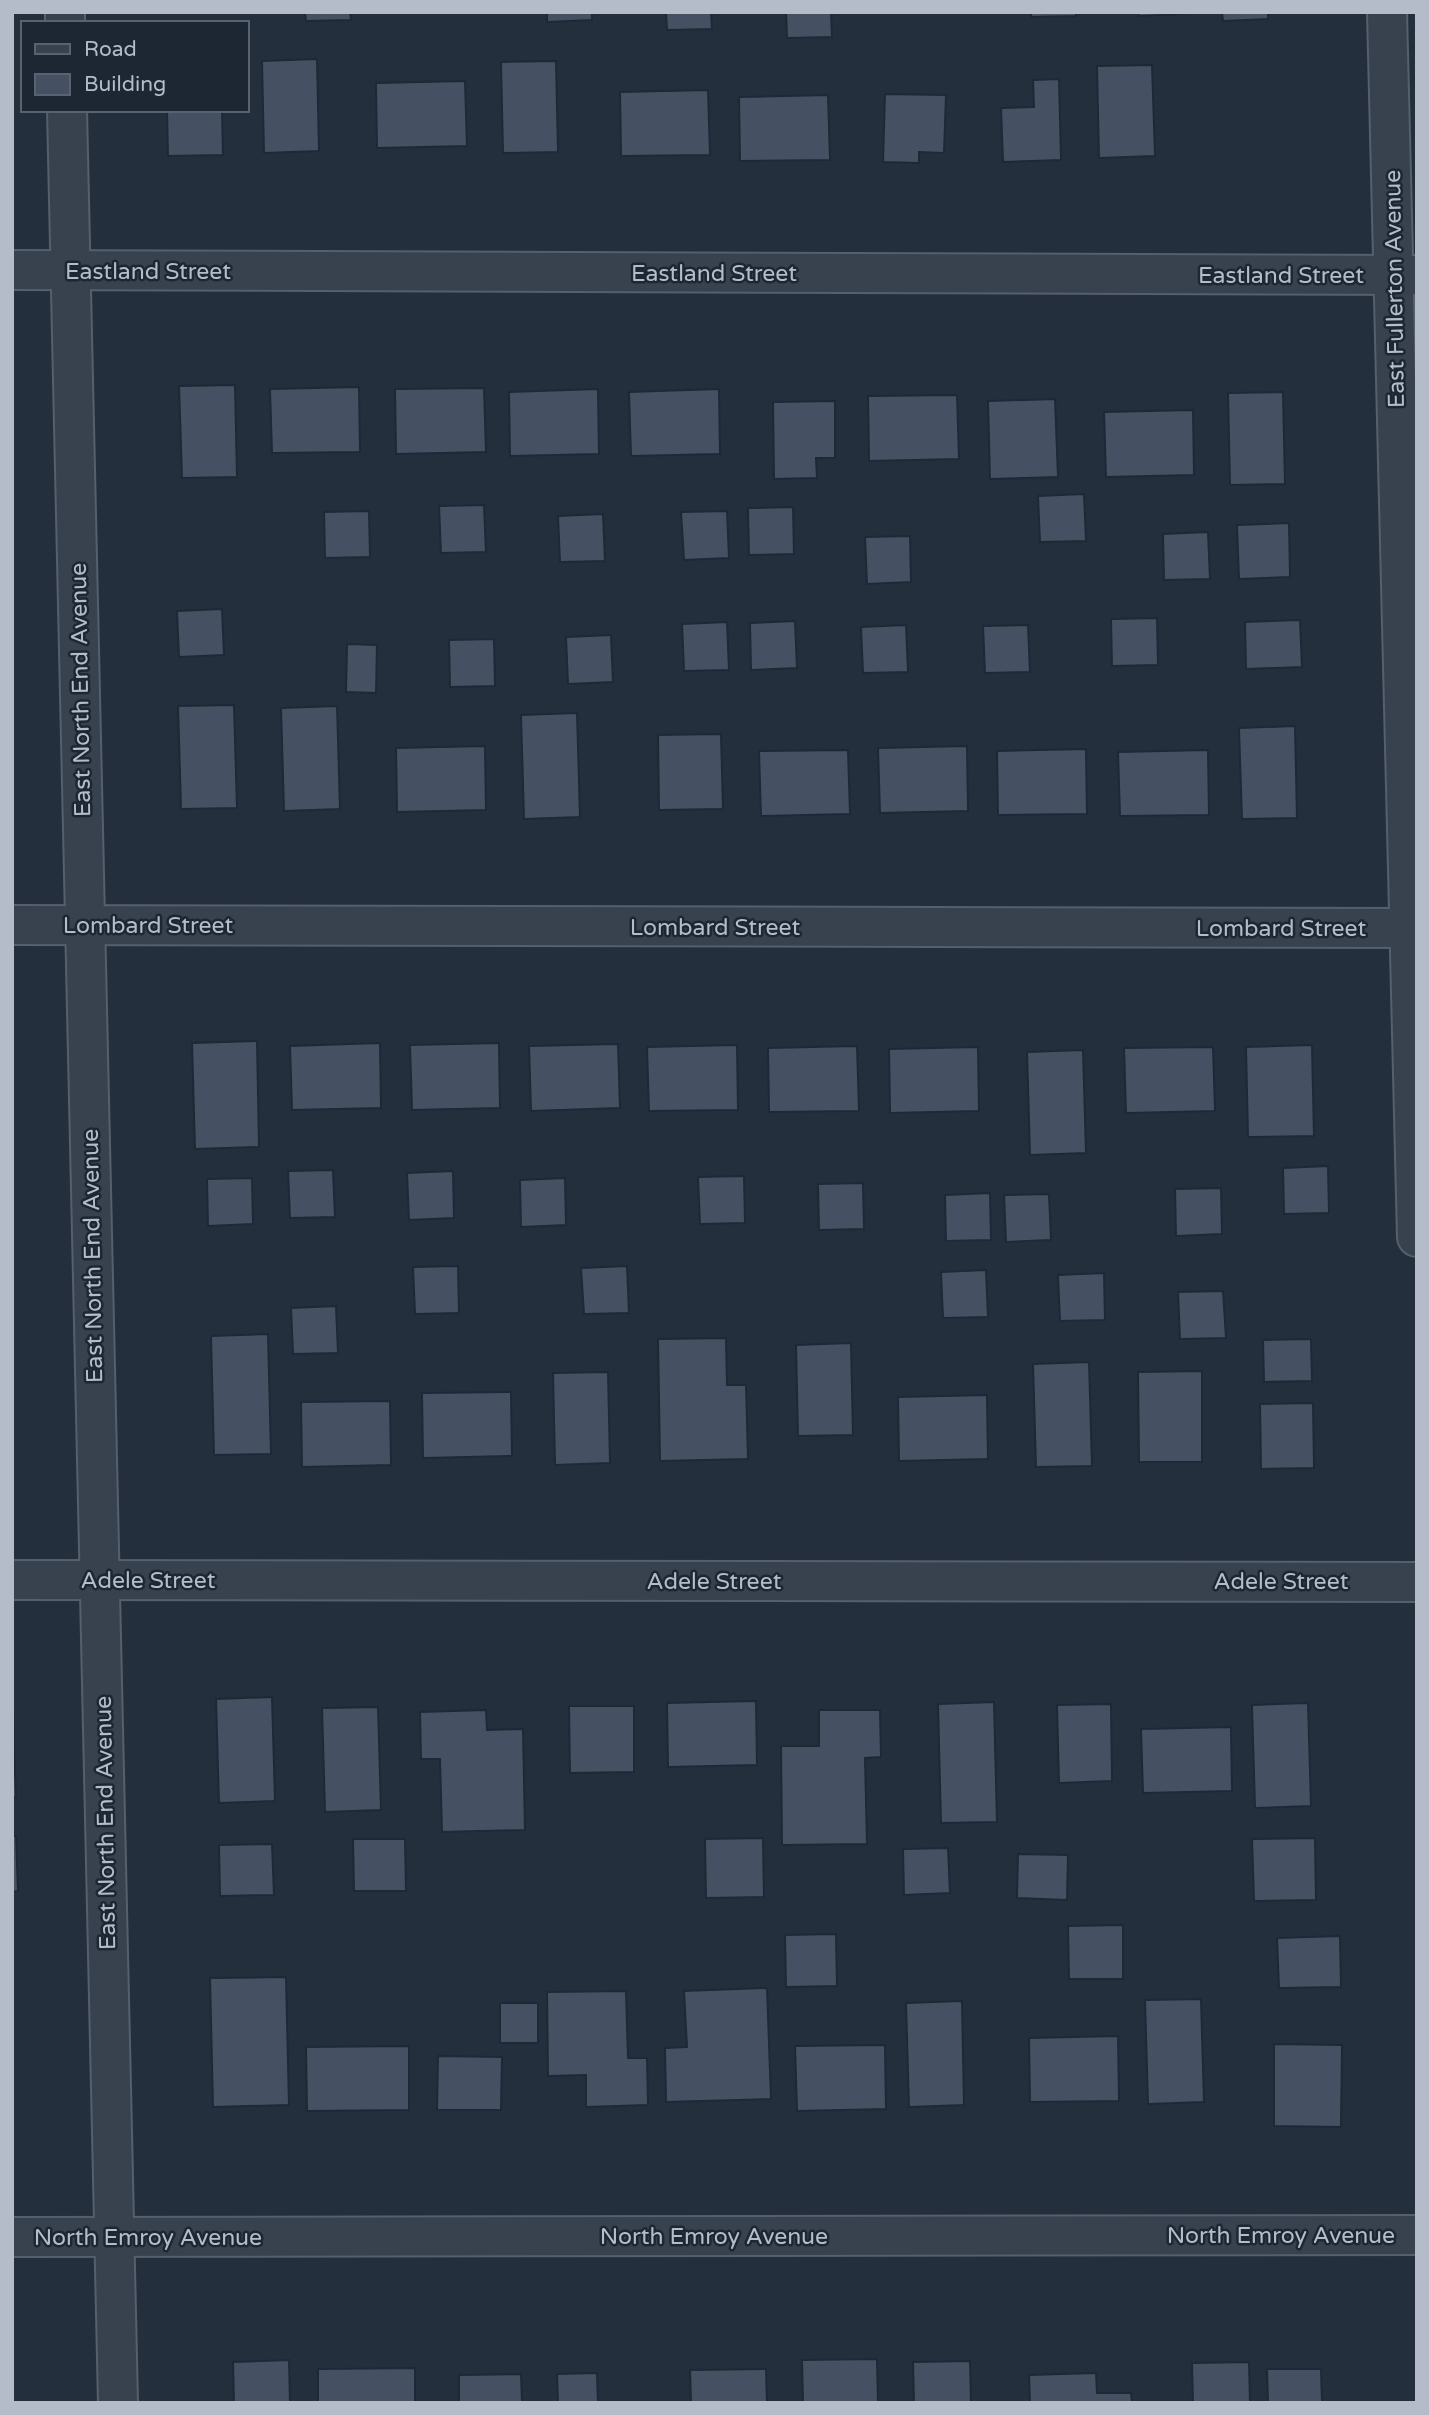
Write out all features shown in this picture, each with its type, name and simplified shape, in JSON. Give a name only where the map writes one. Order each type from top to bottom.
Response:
[{"type":"street","name":"East Fullerton Avenue","points":[[1387,12],[1405,275],[1417,1237]]},
{"type":"street","name":"East North End Avenue","points":[[67,112],[118,2403]]},
{"type":"street","name":"Eastland Street","points":[[12,270],[1405,275]]},
{"type":"street","name":"Lombard Street","points":[[12,925],[1413,928]]},
{"type":"street","name":"Adele Street","points":[[12,1580],[1417,1581]]},
{"type":"street","name":"North Emroy Avenue","points":[[12,2237],[1417,2235]]},
{"type":"building","points":[[305,12],[350,12],[351,20],[306,21]]},
{"type":"building","points":[[547,12],[592,12],[592,20],[547,22]]},
{"type":"building","points":[[666,12],[711,12],[712,29],[667,30]]},
{"type":"building","points":[[786,12],[831,12],[832,37],[787,38]]},
{"type":"building","points":[[1031,12],[1076,12],[1076,16],[1031,17]]},
{"type":"building","points":[[1139,12],[1184,12],[1184,14],[1139,16]]},
{"type":"building","points":[[1222,12],[1268,12],[1268,19],[1223,21]]},
{"type":"building","points":[[317,59],[319,151],[264,153],[262,61]]},
{"type":"building","points":[[556,61],[558,152],[503,153],[501,62]]},
{"type":"building","points":[[1152,65],[1155,156],[1099,158],[1097,66]]},
{"type":"building","points":[[1059,79],[1061,160],[1003,162],[1001,108],[1034,107],[1033,80]]},
{"type":"building","points":[[465,81],[467,146],[377,148],[376,83]]},
{"type":"building","points":[[708,90],[710,155],[621,156],[620,92]]},
{"type":"building","points":[[885,94],[946,95],[944,153],[919,152],[919,163],[883,162]]},
{"type":"building","points":[[828,95],[830,160],[740,161],[739,97]]},
{"type":"building","points":[[167,112],[222,112],[223,155],[168,156]]},
{"type":"building","points":[[235,385],[237,477],[182,478],[179,386]]},
{"type":"building","points":[[359,387],[360,452],[272,453],[270,389]]},
{"type":"building","points":[[484,388],[486,452],[396,454],[395,389]]},
{"type":"building","points":[[598,389],[599,454],[510,456],[509,392]]},
{"type":"building","points":[[719,389],[720,454],[631,456],[629,392]]},
{"type":"building","points":[[1283,392],[1285,484],[1230,485],[1228,393]]},
{"type":"building","points":[[957,395],[959,459],[869,461],[868,396]]},
{"type":"building","points":[[1055,399],[1058,477],[990,479],[988,401]]},
{"type":"building","points":[[835,401],[835,458],[816,458],[817,478],[774,479],[773,402]]},
{"type":"building","points":[[1193,410],[1194,475],[1106,477],[1104,412]]},
{"type":"building","points":[[1084,494],[1086,541],[1040,542],[1038,496]]},
{"type":"building","points":[[484,505],[486,552],[441,553],[439,506]]},
{"type":"building","points":[[793,507],[794,554],[749,555],[748,508]]},
{"type":"building","points":[[369,511],[370,557],[325,558],[324,512]]},
{"type":"building","points":[[727,511],[729,558],[684,560],[681,512]]},
{"type":"building","points":[[603,514],[605,561],[560,562],[558,516]]},
{"type":"building","points":[[1289,523],[1290,577],[1239,579],[1237,525]]},
{"type":"building","points":[[1208,532],[1210,579],[1164,580],[1163,534]]},
{"type":"building","points":[[910,536],[911,582],[867,584],[865,537]]},
{"type":"building","points":[[222,609],[224,655],[179,657],[177,611]]},
{"type":"building","points":[[1157,618],[1158,665],[1112,666],[1111,619]]},
{"type":"building","points":[[1300,620],[1302,667],[1246,669],[1245,622]]},
{"type":"building","points":[[795,621],[797,668],[751,670],[750,623]]},
{"type":"building","points":[[727,622],[729,670],[684,671],[682,624]]},
{"type":"building","points":[[906,625],[908,672],[863,673],[861,627]]},
{"type":"building","points":[[1028,625],[1030,672],[985,673],[983,626]]},
{"type":"building","points":[[611,635],[613,682],[568,684],[566,637]]},
{"type":"building","points":[[494,639],[495,686],[450,687],[449,640]]},
{"type":"building","points":[[347,644],[377,645],[376,693],[346,692]]},
{"type":"building","points":[[234,705],[237,808],[181,809],[178,706]]},
{"type":"building","points":[[337,706],[340,809],[284,811],[281,708]]},
{"type":"building","points":[[577,713],[580,817],[524,819],[521,715]]},
{"type":"building","points":[[1295,726],[1297,818],[1242,819],[1239,728]]},
{"type":"building","points":[[721,734],[723,809],[659,810],[658,735]]},
{"type":"building","points":[[485,746],[486,810],[397,812],[396,748]]},
{"type":"building","points":[[967,746],[968,811],[880,813],[878,748]]},
{"type":"building","points":[[1086,749],[1087,814],[998,815],[997,751]]},
{"type":"building","points":[[848,750],[850,814],[761,816],[759,751]]},
{"type":"building","points":[[1208,750],[1209,815],[1120,816],[1118,752]]},
{"type":"building","points":[[257,1041],[259,1147],[195,1149],[192,1043]]},
{"type":"building","points":[[380,1043],[381,1108],[292,1110],[290,1046]]},
{"type":"building","points":[[499,1043],[500,1108],[412,1110],[410,1045]]},
{"type":"building","points":[[618,1044],[620,1108],[531,1111],[529,1046]]},
{"type":"building","points":[[737,1045],[738,1110],[649,1111],[647,1047]]},
{"type":"building","points":[[1312,1045],[1314,1136],[1248,1137],[1246,1047]]},
{"type":"building","points":[[857,1046],[859,1111],[769,1112],[768,1048]]},
{"type":"building","points":[[978,1047],[979,1111],[890,1113],[889,1049]]},
{"type":"building","points":[[1213,1047],[1215,1111],[1126,1113],[1124,1048]]},
{"type":"building","points":[[1083,1050],[1086,1153],[1030,1155],[1027,1052]]},
{"type":"building","points":[[1328,1166],[1329,1213],[1284,1214],[1283,1168]]},
{"type":"building","points":[[333,1170],[335,1217],[290,1218],[288,1171]]},
{"type":"building","points":[[453,1171],[454,1218],[409,1220],[407,1173]]},
{"type":"building","points":[[744,1176],[745,1223],[700,1224],[698,1177]]},
{"type":"building","points":[[252,1178],[253,1224],[208,1226],[207,1179]]},
{"type":"building","points":[[565,1178],[566,1225],[521,1227],[520,1180]]},
{"type":"building","points":[[863,1183],[864,1229],[819,1230],[818,1184]]},
{"type":"building","points":[[1221,1188],[1222,1234],[1176,1236],[1175,1189]]},
{"type":"building","points":[[990,1193],[991,1240],[946,1241],[945,1195]]},
{"type":"building","points":[[1049,1194],[1051,1240],[1006,1242],[1004,1195]]},
{"type":"building","points":[[458,1266],[459,1313],[415,1314],[413,1267]]},
{"type":"building","points":[[627,1266],[629,1313],[584,1314],[581,1268]]},
{"type":"building","points":[[986,1270],[988,1317],[943,1318],[941,1272]]},
{"type":"building","points":[[1104,1273],[1105,1320],[1060,1321],[1058,1275]]},
{"type":"building","points":[[1223,1291],[1226,1338],[1180,1339],[1178,1292]]},
{"type":"building","points":[[336,1306],[338,1353],[293,1354],[291,1308]]},
{"type":"building","points":[[268,1334],[271,1454],[214,1455],[211,1336]]},
{"type":"building","points":[[726,1338],[727,1385],[746,1385],[748,1459],[660,1461],[658,1339]]},
{"type":"building","points":[[1311,1339],[1312,1381],[1264,1382],[1263,1340]]},
{"type":"building","points":[[851,1343],[853,1435],[798,1436],[796,1345]]},
{"type":"building","points":[[1089,1362],[1092,1466],[1036,1467],[1033,1364]]},
{"type":"building","points":[[1202,1371],[1202,1462],[1139,1462],[1138,1372]]},
{"type":"building","points":[[608,1372],[610,1463],[555,1465],[553,1373]]},
{"type":"building","points":[[511,1392],[512,1456],[423,1458],[422,1393]]},
{"type":"building","points":[[987,1395],[988,1459],[899,1461],[898,1397]]},
{"type":"building","points":[[390,1401],[391,1465],[302,1467],[301,1402]]},
{"type":"building","points":[[1313,1403],[1314,1468],[1261,1469],[1260,1404]]},
{"type":"building","points":[[12,1693],[16,1797],[12,1797]]},
{"type":"building","points":[[272,1697],[275,1801],[219,1803],[216,1699]]},
{"type":"building","points":[[756,1701],[757,1765],[668,1767],[667,1703]]},
{"type":"building","points":[[994,1702],[997,1822],[941,1823],[938,1704]]},
{"type":"building","points":[[1308,1703],[1311,1806],[1255,1808],[1252,1705]]},
{"type":"building","points":[[1111,1704],[1112,1781],[1059,1783],[1057,1705]]},
{"type":"building","points":[[569,1706],[634,1706],[634,1772],[570,1773]]},
{"type":"building","points":[[378,1707],[381,1810],[325,1812],[322,1708]]},
{"type":"building","points":[[486,1710],[487,1730],[523,1729],[525,1830],[442,1832],[440,1759],[421,1759],[420,1712]]},
{"type":"building","points":[[819,1710],[880,1710],[881,1757],[865,1758],[867,1844],[782,1845],[781,1746],[819,1746]]},
{"type":"building","points":[[1231,1727],[1232,1791],[1143,1793],[1141,1729]]},
{"type":"building","points":[[12,1836],[16,1836],[18,1891],[12,1892]]},
{"type":"building","points":[[763,1838],[764,1897],[706,1898],[705,1839]]},
{"type":"building","points":[[1315,1838],[1316,1900],[1254,1901],[1252,1839]]},
{"type":"building","points":[[353,1839],[405,1839],[406,1891],[354,1891]]},
{"type":"building","points":[[272,1844],[274,1895],[220,1896],[219,1845]]},
{"type":"building","points":[[948,1848],[950,1893],[904,1895],[903,1849]]},
{"type":"building","points":[[1018,1854],[1068,1855],[1067,1900],[1017,1898]]},
{"type":"building","points":[[1123,1925],[1123,1979],[1069,1979],[1068,1926]]},
{"type":"building","points":[[836,1934],[837,1986],[786,1987],[785,1935]]},
{"type":"building","points":[[1340,1936],[1341,1987],[1279,1988],[1277,1938]]},
{"type":"building","points":[[286,1977],[289,2105],[213,2107],[210,1978]]},
{"type":"building","points":[[767,1988],[771,2099],[666,2102],[665,2048],[687,2047],[684,1991]]},
{"type":"building","points":[[626,1991],[628,2058],[647,2058],[648,2105],[586,2107],[586,2075],[548,2076],[547,1992]]},
{"type":"building","points":[[1201,1999],[1204,2102],[1148,2104],[1145,2000]]},
{"type":"building","points":[[962,2001],[964,2105],[909,2107],[906,2003]]},
{"type":"building","points":[[500,2003],[538,2003],[538,2043],[500,2043]]},
{"type":"building","points":[[1118,2036],[1119,2101],[1030,2102],[1029,2038]]},
{"type":"building","points":[[1274,2044],[1342,2045],[1341,2127],[1274,2126]]},
{"type":"building","points":[[885,2045],[886,2109],[797,2111],[795,2046]]},
{"type":"building","points":[[409,2046],[409,2110],[307,2111],[306,2047]]},
{"type":"building","points":[[438,2056],[502,2057],[501,2110],[437,2110]]},
{"type":"building","points":[[877,2359],[878,2403],[803,2403],[802,2360]]},
{"type":"building","points":[[289,2360],[290,2403],[234,2403],[233,2362]]},
{"type":"building","points":[[970,2361],[971,2403],[914,2403],[913,2362]]},
{"type":"building","points":[[1249,2362],[1250,2403],[1193,2403],[1192,2363]]},
{"type":"building","points":[[415,2368],[415,2403],[318,2403],[318,2369]]},
{"type":"building","points":[[766,2369],[767,2403],[691,2403],[690,2370]]},
{"type":"building","points":[[1267,2369],[1321,2369],[1322,2402],[1349,2403],[1268,2403]]},
{"type":"building","points":[[597,2373],[598,2403],[558,2403],[557,2374]]},
{"type":"building","points":[[1096,2373],[1097,2393],[1131,2393],[1132,2403],[1030,2403],[1029,2375]]},
{"type":"building","points":[[521,2374],[522,2403],[459,2403],[459,2375]]}]
